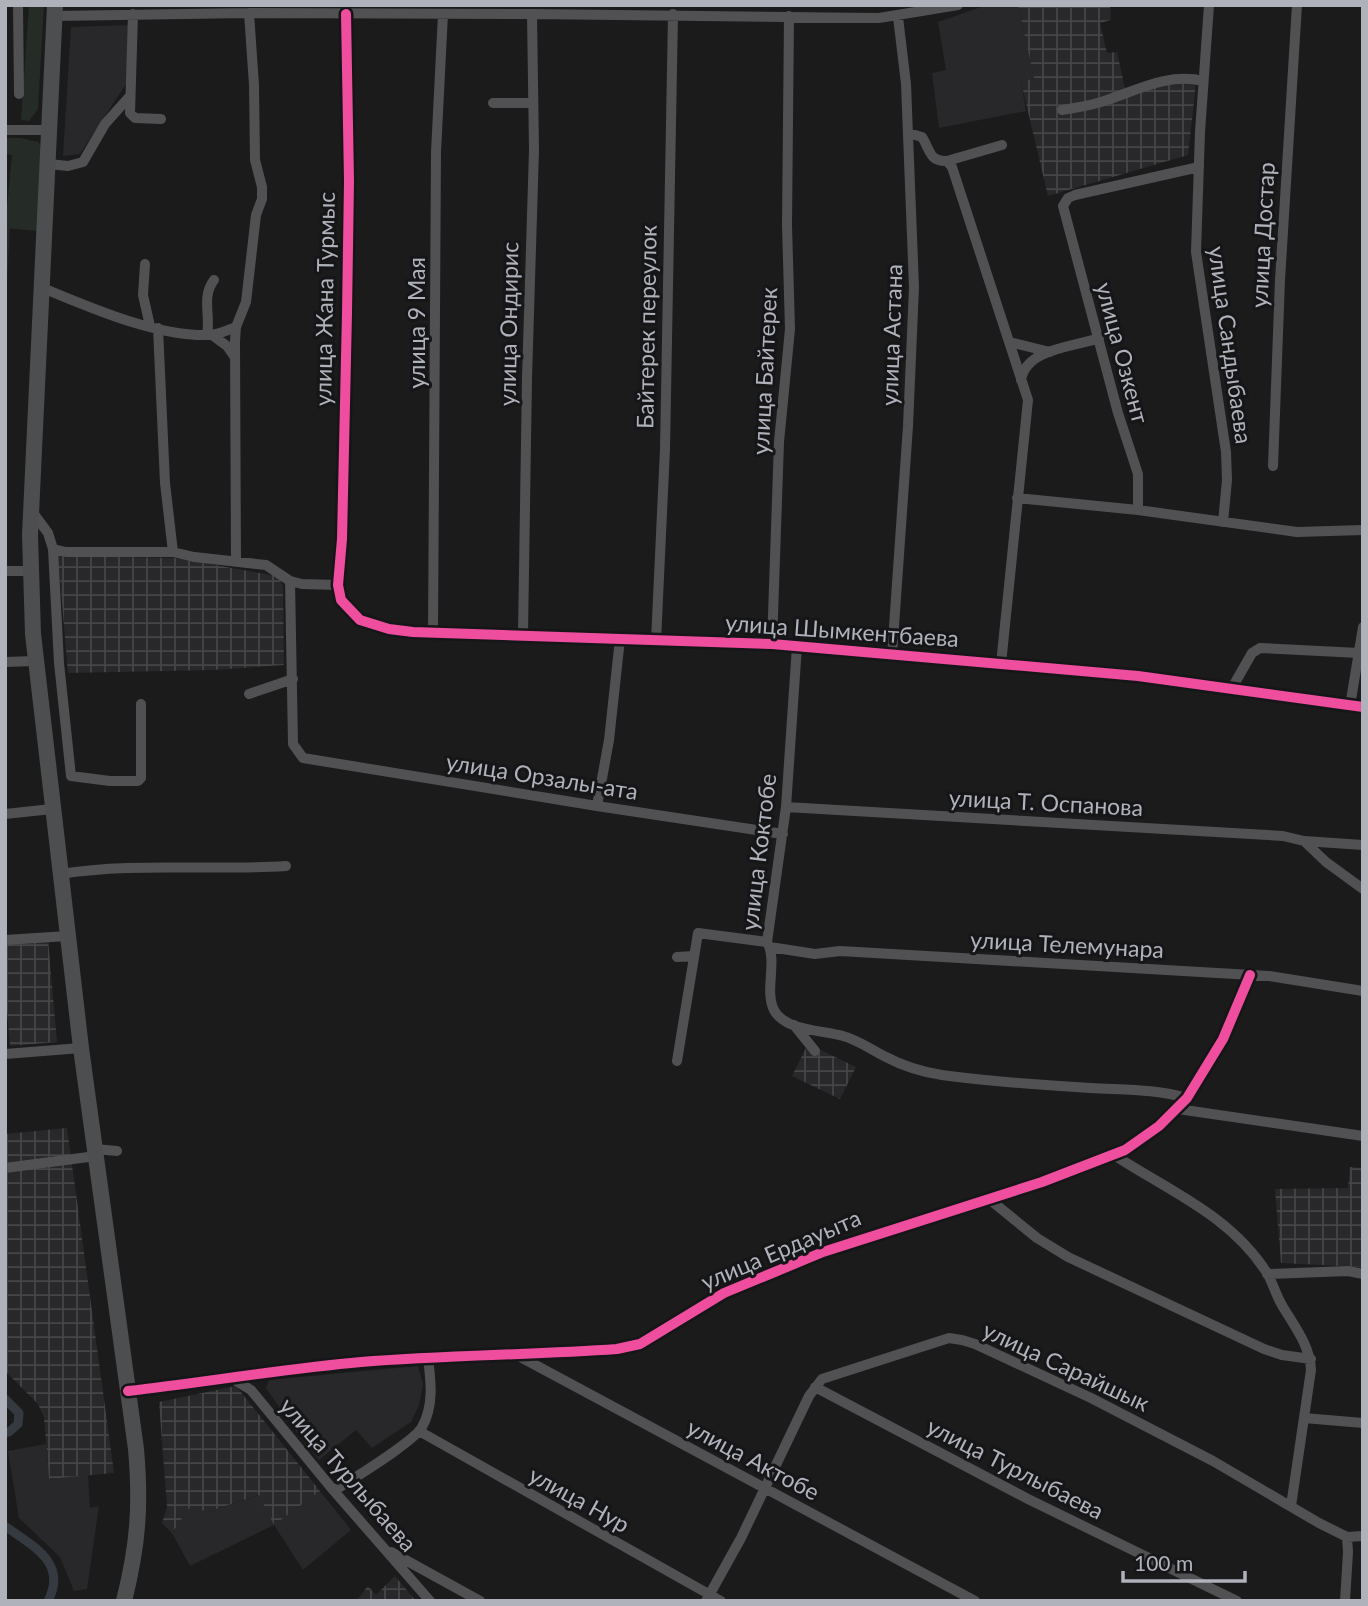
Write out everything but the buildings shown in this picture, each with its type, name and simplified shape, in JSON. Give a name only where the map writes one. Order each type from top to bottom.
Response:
[{"type":"highway","points":[[55,11],[30,571],[35,661],[67,936],[138,1479],[139,1518],[135,1560],[124,1601]]},
{"type":"street","points":[[18,5],[19,94]]},
{"type":"street","points":[[55,11],[133,14],[346,14],[437,11],[532,14],[624,10],[673,14],[793,12],[898,17],[958,5]]},
{"type":"street","name":"улица Сандыбаева","points":[[1209,5],[1196,252],[1226,452],[1227,480],[1223,522]]},
{"type":"street","name":"улица Достар","points":[[1273,466],[1281,266],[1297,5]]},
{"type":"street","name":"улица 9 Мая","points":[[433,633],[437,11]]},
{"type":"street","name":"улица Байтерек","points":[[772,644],[780,429],[790,329],[787,225],[793,12]]},
{"type":"street","points":[[236,561],[236,327],[246,302],[256,215],[262,198],[255,160],[249,13]]},
{"type":"street","points":[[133,14],[130,107],[133,117],[161,120]]},
{"type":"street","name":"улица Жана Турмыс","points":[[338,585],[342,539],[348,244],[346,14]]},
{"type":"street","name":"улица Ондирис","points":[[523,635],[533,103],[532,14]]},
{"type":"street","name":"Байтерек переулок","points":[[656,641],[665,449],[673,14]]},
{"type":"street","name":"улица Астана","points":[[892,655],[914,299],[904,57],[898,17]]},
{"type":"street","points":[[1062,110],[1098,103],[1159,80],[1203,81]]},
{"type":"street","points":[[49,164],[68,166],[83,162],[105,124],[130,96]]},
{"type":"street","points":[[493,103],[533,103]]},
{"type":"street","points":[[5,130],[51,130]]},
{"type":"street","points":[[908,133],[922,137],[934,160],[947,161],[1002,145]]},
{"type":"street","points":[[947,161],[952,167],[1028,400],[1001,664]]},
{"type":"street","name":"улица Озкент","points":[[1138,510],[1138,474],[1118,413],[1063,206],[1068,198],[1075,195],[1199,167]]},
{"type":"street","points":[[145,264],[143,295],[154,327],[164,483],[173,552]]},
{"type":"street","points":[[209,335],[207,291],[214,280]]},
{"type":"street","points":[[43,288],[101,312],[154,327],[209,335],[227,346],[234,357]]},
{"type":"street","points":[[209,335],[236,327]]},
{"type":"street","points":[[1021,380],[1026,366],[1051,352],[1098,338]]},
{"type":"street","points":[[1009,342],[1051,352]]},
{"type":"street","points":[[1017,498],[1138,510],[1297,532],[1363,530]]},
{"type":"street","points":[[31,509],[48,533],[53,549],[71,776],[110,781],[138,781],[141,778],[141,704]]},
{"type":"street","points":[[53,549],[66,552],[173,552],[266,565],[290,581],[338,585]]},
{"type":"street","points":[[5,571],[30,571]]},
{"type":"street","points":[[249,694],[293,679],[290,581]]},
{"type":"street","name":"улица Шымкентбаева","points":[[338,585],[341,600],[360,620],[389,629],[433,633],[797,646],[1138,676],[1363,707]]},
{"type":"street","points":[[1350,706],[1363,627]]},
{"type":"street","points":[[597,806],[609,740],[620,639]]},
{"type":"street","name":"улица Коктобе","points":[[797,646],[786,807],[769,944],[773,1009],[779,1017],[794,1025],[815,1051]]},
{"type":"street","points":[[1232,688],[1252,653],[1259,648],[1359,653]]},
{"type":"street","points":[[5,662],[35,661]]},
{"type":"street","name":"улица Орзалы-ата","points":[[293,679],[293,744],[298,753],[309,761],[783,834]]},
{"type":"street","name":"улица Т. Оспанова","points":[[786,807],[1283,836],[1304,841],[1363,845]]},
{"type":"street","points":[[5,814],[52,808]]},
{"type":"street","points":[[1304,841],[1326,862],[1363,889]]},
{"type":"street","points":[[60,874],[99,867],[198,866],[215,869],[286,866]]},
{"type":"street","name":"улица Телемунара","points":[[694,956],[698,933],[815,954],[840,951],[1157,968],[1269,976],[1363,991]]},
{"type":"street","points":[[5,940],[67,936]]},
{"type":"street","points":[[677,957],[694,956],[677,1061]]},
{"type":"street","name":"улица Ердауыта","points":[[128,1391],[300,1368],[428,1358],[617,1349],[640,1344],[724,1293],[784,1268],[845,1244],[1052,1179],[1114,1156],[1137,1143],[1178,1109],[1187,1098],[1223,1039],[1250,975]]},
{"type":"street","points":[[794,1025],[846,1037],[888,1058],[931,1073],[1056,1086],[1157,1092],[1187,1098]]},
{"type":"street","points":[[5,1055],[81,1048]]},
{"type":"street","points":[[1178,1109],[1363,1136]]},
{"type":"street","points":[[5,1168],[117,1150]]},
{"type":"street","points":[[1114,1156],[1204,1209],[1229,1228],[1267,1273],[1277,1296],[1310,1352],[1304,1418],[1291,1506]]},
{"type":"street","points":[[989,1199],[1037,1238],[1068,1257],[1264,1349],[1282,1355],[1311,1359]]},
{"type":"street","points":[[1267,1273],[1348,1271],[1363,1274]]},
{"type":"street","name":"улица Сарайшык","points":[[814,1387],[822,1379],[867,1364],[950,1338],[962,1340],[1091,1398],[1213,1461],[1347,1537]]},
{"type":"street","name":"улица Актобе","points":[[513,1353],[975,1601]]},
{"type":"street","points":[[334,1491],[419,1431],[430,1405],[428,1358]]},
{"type":"street","name":"улица Турлыбаева","points":[[232,1379],[251,1390],[430,1601]]},
{"type":"street","points":[[708,1598],[741,1538],[814,1387]]},
{"type":"street","name":"улица Турлыбаева","points":[[814,1387],[1028,1499],[1237,1601]]},
{"type":"street","points":[[1304,1418],[1363,1423]]},
{"type":"street","name":"улица Нур","points":[[419,1431],[708,1598],[721,1601]]},
{"type":"street","points":[[1345,1601],[1347,1537],[1363,1536]]},
{"type":"street","points":[[387,1549],[480,1601]]},
{"type":"shaded area","points":[[29,5],[44,5],[38,109],[29,121],[21,120]]},
{"type":"shaded area","points":[[987,5],[1018,5],[1034,78],[1021,82],[1026,111],[939,128],[932,73],[946,70],[938,22]]},
{"type":"shaded area","points":[[1018,5],[1110,5],[1111,20],[1100,23],[1107,53],[1117,52],[1126,93],[1167,79],[1197,74],[1188,155],[1048,196],[1021,82],[1034,78]]},
{"type":"shaded area","points":[[130,25],[126,84],[80,154],[63,156],[71,27]]},
{"type":"shaded area","points":[[5,138],[38,142],[43,149],[38,231],[5,228],[12,155],[5,154]]},
{"type":"shaded area","points":[[5,228],[10,228],[5,321]]},
{"type":"shaded area","points":[[58,556],[174,558],[277,576],[283,585],[284,665],[213,670],[68,673]]},
{"type":"shaded area","points":[[48,939],[57,1042],[10,1046],[5,987],[5,941]]},
{"type":"shaded area","points":[[808,1044],[856,1067],[840,1099],[792,1076]]},
{"type":"shaded area","points":[[67,1128],[114,1473],[49,1479],[44,1417],[38,1404],[5,1371],[5,1134]]},
{"type":"shaded area","points":[[1350,1167],[1363,1168],[1363,1267],[1281,1263],[1275,1189],[1348,1188]]},
{"type":"shaded area","points":[[418,1366],[423,1384],[419,1405],[411,1422],[372,1448],[356,1430],[319,1460],[266,1388],[269,1380]]},
{"type":"shaded area","points":[[236,1386],[320,1491],[274,1525],[259,1495],[207,1512],[191,1506],[172,1533],[162,1523],[167,1507],[159,1402]]},
{"type":"shaded area","points":[[46,1444],[49,1479],[88,1475],[90,1508],[99,1506],[87,1589],[74,1591],[60,1557],[19,1518],[8,1451]]},
{"type":"shaded area","points":[[320,1491],[351,1530],[303,1570],[274,1525],[190,1566],[172,1533],[191,1506],[207,1512],[260,1495],[275,1524]]},
{"type":"shaded area","points":[[395,1576],[416,1601],[356,1601],[368,1586],[376,1595]]},
{"type":"waterway","points":[[5,1399],[19,1413],[18,1424],[5,1433]]},
{"type":"waterway","points":[[5,1526],[36,1548],[50,1565],[54,1576],[48,1601]]},
{"type":"cycle path","points":[[346,14],[349,181],[342,539],[338,585],[341,600],[360,620],[389,629],[413,632],[772,644],[1138,676],[1363,707]]},
{"type":"cycle path","points":[[128,1391],[361,1362],[617,1349],[640,1344],[724,1293],[823,1252],[1042,1182],[1125,1150],[1159,1126],[1187,1098],[1223,1039],[1250,975]]}]
